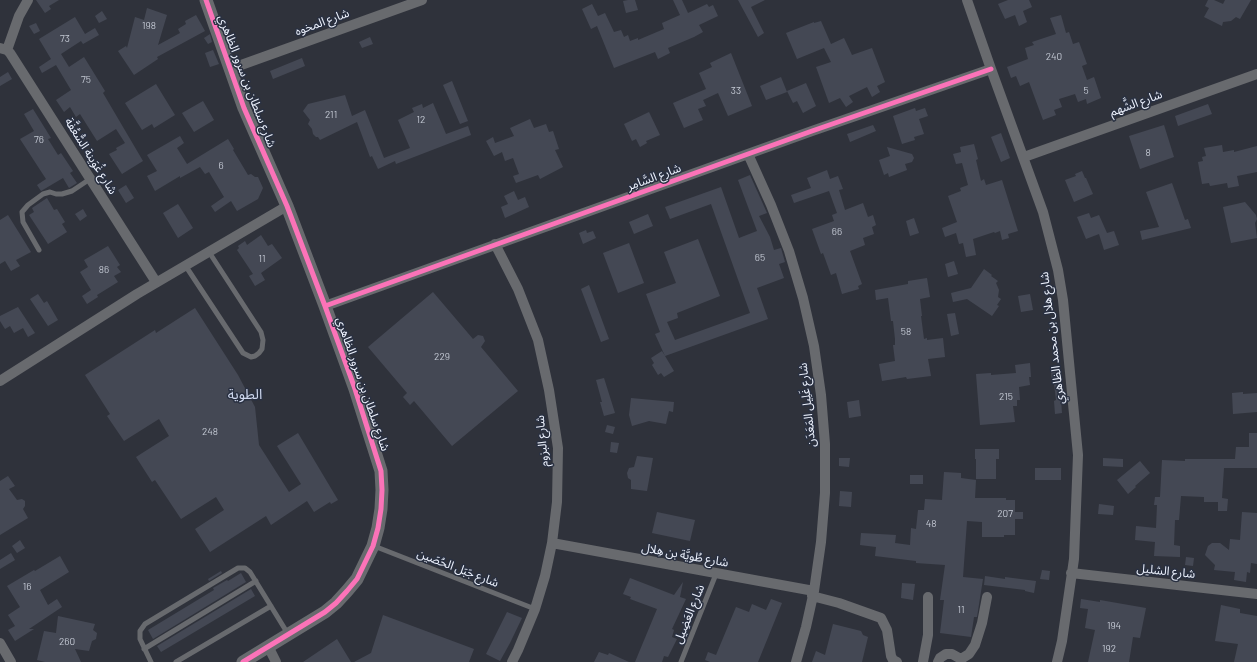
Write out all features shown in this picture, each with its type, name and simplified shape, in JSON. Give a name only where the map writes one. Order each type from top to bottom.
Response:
[{"type":"street","points":[[4,49],[28,0]]},
{"type":"street","name":"شارع سلطان بن سرور الظاهري","points":[[206,0],[244,108],[286,206],[325,306],[355,389],[381,471],[382,509],[378,528],[373,546],[357,579],[336,603],[325,612],[243,662]]},
{"type":"street","name":"شارع المخوه","points":[[230,69],[422,0]]},
{"type":"street","name":"شارع هلال بن محمد الظاهري","points":[[967,0],[1043,212],[1058,270],[1078,455],[1076,529],[1062,641],[1057,662]]},
{"type":"street","name":"شارع غُوَينة السُّعُفَّة","points":[[4,49],[10,53],[156,282]]},
{"type":"street","name":"شارع السَّامِر","points":[[325,306],[495,244],[991,69]]},
{"type":"street","name":"شارع الشَّهم","points":[[1024,157],[1257,74]]},
{"type":"street","name":"شارع غَلِيل المَعَدَن","points":[[748,154],[772,205],[804,298],[821,395],[825,444],[825,493],[821,542],[813,594],[796,662]]},
{"type":"street","points":[[0,381],[156,282],[286,206]]},
{"type":"street","name":"شارع البزوم","points":[[495,244],[518,289],[538,340],[549,390],[558,448],[557,502],[552,543],[545,576],[535,609],[512,662]]},
{"type":"street","name":"شارع طُويَّة بن هِلال","points":[[552,543],[813,594],[881,618],[887,630],[891,656],[894,661]]},
{"type":"street","name":"شارع الشليل","points":[[1071,573],[1257,594]]},
{"type":"street","points":[[923,662],[928,635],[928,597]]},
{"type":"street","points":[[938,662],[940,658],[946,654],[952,654],[961,661],[969,654],[975,645],[982,624],[987,597]]},
{"type":"street","points":[[0,643],[11,662]]},
{"type":"street","points":[[268,646],[276,662]]},
{"type":"lane","points":[[39,250],[23,222],[22,212],[28,204],[43,194],[50,192],[62,194],[72,191],[90,178]]},
{"type":"lane","points":[[185,265],[243,353],[251,357],[255,356],[259,353],[263,345],[261,332],[209,251]]},
{"type":"lane","name":"شارع جَبَل الحُصَين","points":[[373,546],[535,609]]},
{"type":"lane","points":[[151,662],[140,639],[140,631],[145,624],[238,568],[245,568],[248,570],[288,634]]},
{"type":"lane","name":"شارع العَضِيل","points":[[681,662],[716,574]]},
{"type":"lane","points":[[144,649],[256,581]]},
{"type":"lane","points":[[176,662],[271,606]]},
{"type":"building","points":[[36,0],[59,0],[49,6],[51,9],[45,13]]},
{"type":"building","points":[[635,0],[638,10],[626,13],[623,1]]},
{"type":"building","points":[[673,0],[682,0],[688,13],[707,4],[709,7],[713,5],[718,16],[699,25],[703,32],[668,48],[670,53],[658,59],[655,52],[614,68],[597,26],[591,29],[582,9],[592,4],[598,16],[605,13],[614,32],[621,30],[624,37],[628,35],[630,41],[638,38],[638,40],[664,29],[662,23],[680,15]]},
{"type":"building","points":[[738,0],[765,0],[751,7],[764,33],[758,37]]},
{"type":"building","points":[[1008,0],[1029,0],[1032,7],[1023,11],[1027,22],[1019,26],[1015,15],[1005,19],[998,4]]},
{"type":"building","points":[[1208,0],[1214,0],[1223,4],[1225,0],[1251,0],[1240,19],[1236,17],[1231,21],[1223,22],[1222,26],[1204,17],[1209,8],[1205,6]]},
{"type":"building","points":[[147,8],[167,15],[158,45],[180,33],[178,29],[186,24],[185,21],[196,15],[205,31],[157,57],[158,59],[134,75],[118,51],[126,46],[127,48],[135,17],[144,20]]},
{"type":"building","points":[[102,11],[107,19],[99,23],[95,16]]},
{"type":"building","points":[[1061,15],[1066,33],[1069,32],[1073,44],[1079,42],[1087,64],[1082,66],[1087,80],[1094,77],[1101,98],[1087,104],[1086,99],[1078,102],[1075,94],[1059,99],[1062,107],[1054,110],[1056,115],[1043,120],[1029,82],[1020,86],[1016,76],[1011,78],[1007,67],[1028,59],[1025,48],[1034,45],[1032,42],[1056,34],[1050,18]]},
{"type":"building","points":[[75,17],[85,34],[95,28],[99,35],[83,44],[81,41],[61,54],[69,67],[84,57],[105,91],[103,93],[143,161],[122,174],[109,154],[117,150],[116,148],[125,143],[116,129],[97,141],[80,114],[76,117],[70,107],[64,112],[56,100],[71,90],[56,65],[42,73],[39,67],[51,59],[39,39]]},
{"type":"building","points":[[821,21],[831,44],[844,38],[852,55],[872,48],[885,82],[877,86],[880,92],[872,97],[867,87],[849,96],[853,102],[846,107],[840,98],[829,103],[816,67],[831,62],[824,48],[797,59],[786,33],[814,22]]},
{"type":"building","points":[[36,23],[40,31],[34,34],[29,26]]},
{"type":"building","points":[[210,34],[212,42],[208,44],[204,38]]},
{"type":"building","points":[[370,37],[373,44],[362,48],[359,42]]},
{"type":"building","points":[[213,50],[219,64],[210,67],[205,53]]},
{"type":"building","points":[[731,53],[752,106],[728,116],[718,93],[703,100],[706,106],[698,109],[703,120],[684,128],[673,103],[706,89],[699,73],[712,67],[710,63]]},
{"type":"building","points":[[302,58],[305,66],[273,79],[270,71]]},
{"type":"building","points":[[8,72],[12,79],[0,86],[0,77]]},
{"type":"building","points":[[781,77],[787,92],[766,100],[760,86]]},
{"type":"building","points":[[452,81],[468,121],[460,124],[443,85]]},
{"type":"building","points":[[806,83],[816,106],[803,113],[797,101],[793,103],[787,91]]},
{"type":"building","points":[[156,84],[175,115],[154,128],[152,124],[142,130],[125,103]]},
{"type":"building","points":[[345,95],[352,116],[365,110],[384,158],[410,148],[398,120],[414,112],[412,108],[422,104],[423,108],[433,103],[446,134],[468,126],[471,135],[396,164],[395,161],[378,169],[372,156],[370,157],[357,122],[320,140],[313,134],[312,129],[308,124],[310,120],[303,111],[308,104]]},
{"type":"building","points":[[203,101],[214,120],[194,132],[182,113]]},
{"type":"building","points":[[1208,104],[1212,114],[1178,126],[1175,116]]},
{"type":"building","points":[[915,108],[916,111],[925,108],[928,116],[919,119],[924,134],[914,137],[915,140],[902,144],[893,116]]},
{"type":"building","points":[[33,109],[51,138],[48,139],[58,155],[61,153],[73,171],[70,173],[77,183],[69,188],[63,178],[41,191],[37,185],[46,179],[20,139],[34,131],[24,114]]},
{"type":"building","points":[[649,112],[660,135],[646,141],[647,143],[640,147],[636,139],[632,141],[624,124]]},
{"type":"building","points":[[530,119],[534,128],[546,124],[549,132],[553,131],[559,149],[555,150],[563,167],[540,179],[538,175],[516,183],[513,176],[519,174],[513,158],[505,161],[502,152],[494,156],[486,141],[493,137],[495,143],[514,136],[510,128]]},
{"type":"building","points":[[873,125],[876,131],[850,142],[847,134]]},
{"type":"building","points":[[1164,125],[1174,157],[1140,169],[1129,136]]},
{"type":"building","points":[[1001,133],[1010,158],[1001,162],[991,137]]},
{"type":"building","points":[[180,136],[184,143],[177,148],[187,164],[228,139],[248,175],[251,174],[258,177],[263,188],[258,199],[237,211],[231,201],[215,212],[211,206],[224,197],[209,172],[205,174],[200,167],[180,178],[180,176],[155,191],[147,176],[157,171],[147,155]]},
{"type":"building","points":[[974,144],[981,181],[984,179],[986,185],[1002,180],[1018,231],[1008,234],[1009,238],[1002,240],[1000,231],[973,239],[976,255],[966,257],[963,243],[959,244],[956,233],[945,237],[942,228],[957,222],[948,196],[961,191],[960,188],[968,185],[962,163],[956,164],[953,154],[961,152],[960,147]]},
{"type":"building","points":[[1222,145],[1223,152],[1234,150],[1234,152],[1257,146],[1257,172],[1237,176],[1239,186],[1228,188],[1227,183],[1210,186],[1209,183],[1202,184],[1198,162],[1203,161],[1202,157],[1206,156],[1204,148]]},
{"type":"building","points":[[887,147],[912,154],[914,158],[912,162],[905,164],[907,170],[889,177],[888,173],[884,175],[879,160],[890,156]]},
{"type":"building","points":[[827,170],[830,179],[838,176],[843,189],[839,190],[845,210],[863,203],[868,217],[873,215],[876,225],[872,227],[874,234],[863,238],[865,245],[850,251],[862,284],[858,286],[859,289],[842,294],[836,273],[831,275],[823,253],[821,254],[812,229],[834,221],[832,215],[837,213],[829,191],[794,203],[791,195],[811,188],[807,178]]},
{"type":"building","points":[[1082,171],[1093,194],[1074,202],[1065,180],[1076,176],[1075,174]]},
{"type":"building","points":[[750,175],[767,213],[759,216],[770,237],[774,250],[781,248],[785,262],[779,264],[784,278],[757,288],[768,319],[665,356],[655,334],[660,332],[646,294],[676,283],[664,252],[698,239],[720,296],[677,313],[678,318],[667,322],[675,340],[750,313],[711,204],[670,219],[665,207],[721,187],[739,238],[757,231],[738,180]]},
{"type":"building","points":[[1172,183],[1185,220],[1188,219],[1191,228],[1142,240],[1140,231],[1159,227],[1146,192]]},
{"type":"building","points":[[126,185],[134,198],[126,203],[118,190]]},
{"type":"building","points":[[514,191],[518,200],[525,197],[529,207],[505,218],[501,207],[508,204],[504,196]]},
{"type":"building","points":[[47,198],[54,210],[57,209],[65,222],[62,224],[67,232],[48,244],[29,215],[34,212],[32,208]]},
{"type":"building","points":[[1245,202],[1256,215],[1257,219],[1255,223],[1257,238],[1231,243],[1223,207]]},
{"type":"building","points":[[178,204],[193,228],[178,238],[163,213]]},
{"type":"building","points":[[83,209],[87,216],[80,221],[75,214]]},
{"type":"building","points":[[1089,213],[1091,218],[1099,215],[1107,233],[1114,231],[1119,245],[1104,250],[1099,234],[1086,239],[1077,217]]},
{"type":"building","points":[[648,214],[653,226],[634,234],[629,222]]},
{"type":"building","points":[[8,215],[31,252],[16,260],[20,266],[11,271],[5,261],[0,264],[0,220]]},
{"type":"building","points":[[914,218],[919,233],[910,236],[906,221]]},
{"type":"building","points":[[586,230],[587,233],[593,231],[596,238],[583,244],[579,233]]},
{"type":"building","points":[[261,235],[268,246],[272,244],[282,258],[261,273],[265,280],[255,286],[249,276],[253,274],[237,250],[239,248],[238,246],[245,241],[247,245]]},
{"type":"building","points":[[629,243],[644,283],[618,293],[603,253]]},
{"type":"building","points":[[108,246],[120,265],[117,267],[121,272],[114,276],[118,282],[97,295],[98,297],[87,304],[82,296],[91,290],[80,272],[88,267],[84,260]]},
{"type":"building","points":[[954,261],[958,274],[948,277],[945,264]]},
{"type":"building","points":[[984,269],[998,281],[996,283],[999,290],[998,297],[1001,299],[997,305],[999,306],[992,316],[967,299],[953,302],[951,293],[971,288]]},
{"type":"building","points":[[927,278],[930,297],[920,299],[924,339],[943,338],[945,357],[928,359],[931,376],[907,379],[906,377],[882,381],[879,364],[895,361],[893,345],[895,345],[895,339],[888,298],[876,300],[875,290],[908,284],[908,281]]},
{"type":"building","points":[[589,285],[609,339],[601,342],[581,289]]},
{"type":"building","points":[[433,292],[473,339],[478,335],[483,336],[485,341],[481,347],[518,391],[452,446],[414,401],[410,405],[403,397],[407,393],[368,347]]},
{"type":"building","points":[[38,294],[44,303],[47,301],[58,320],[48,326],[30,299]]},
{"type":"building","points":[[1030,294],[1033,310],[1021,312],[1018,296]]},
{"type":"building","points":[[18,307],[35,333],[28,337],[23,328],[14,333],[10,326],[5,329],[0,321],[0,316]]},
{"type":"building","points":[[195,308],[238,375],[255,407],[259,445],[289,492],[301,484],[277,446],[298,433],[338,500],[331,504],[330,502],[314,512],[307,501],[271,525],[266,516],[210,552],[195,529],[224,510],[216,497],[181,519],[155,480],[152,482],[136,457],[169,436],[159,419],[124,441],[107,416],[110,414],[85,375],[155,330],[156,333]]},
{"type":"building","points":[[955,313],[959,334],[951,336],[947,314]]},
{"type":"building","points":[[662,351],[674,371],[664,377],[661,373],[658,375],[652,365],[654,363],[651,358]]},
{"type":"building","points":[[1030,363],[1030,385],[1019,387],[1020,400],[1017,400],[1017,406],[1013,406],[1015,422],[980,425],[976,374],[991,373],[991,375],[1016,373],[1015,365]]},
{"type":"building","points":[[1051,372],[1059,372],[1060,384],[1063,383],[1064,400],[1061,400],[1062,413],[1055,414],[1054,401],[1056,400]]},
{"type":"building","points":[[604,378],[615,413],[604,416],[596,380]]},
{"type":"building","points":[[1243,392],[1243,394],[1257,393],[1257,412],[1233,414],[1232,393]]},
{"type":"building","points":[[631,398],[674,402],[673,412],[669,411],[666,424],[649,421],[632,426],[629,415]]},
{"type":"building","points":[[859,400],[861,416],[849,418],[847,402]]},
{"type":"building","points":[[607,425],[615,427],[613,434],[605,432]]},
{"type":"building","points":[[1249,433],[1257,433],[1257,468],[1224,468],[1222,498],[1228,499],[1227,511],[1218,511],[1218,502],[1204,502],[1204,497],[1181,496],[1179,520],[1175,520],[1174,545],[1180,546],[1180,557],[1154,556],[1155,542],[1135,540],[1136,526],[1156,528],[1157,505],[1154,505],[1155,497],[1160,497],[1162,460],[1185,461],[1185,459],[1235,459],[1236,447],[1249,447]]},
{"type":"building","points":[[611,442],[619,443],[617,453],[610,452]]},
{"type":"building","points":[[975,449],[999,449],[999,459],[996,459],[996,479],[976,479]]},
{"type":"building","points":[[637,456],[653,458],[647,491],[631,489],[631,480],[628,478],[627,473],[629,468],[634,467]]},
{"type":"building","points":[[839,458],[850,458],[849,467],[839,466]]},
{"type":"building","points":[[1103,458],[1123,459],[1123,467],[1103,466]]},
{"type":"building","points":[[1140,461],[1150,473],[1128,494],[1117,480]]},
{"type":"building","points":[[1035,468],[1061,468],[1061,480],[1035,480]]},
{"type":"building","points":[[944,472],[961,473],[961,478],[976,480],[975,498],[1006,498],[1006,500],[1015,500],[1015,512],[1023,512],[1023,519],[1015,519],[1015,535],[1004,535],[1004,537],[982,537],[982,522],[967,521],[963,577],[983,579],[977,617],[974,617],[971,637],[940,633],[944,600],[940,600],[945,565],[916,563],[916,561],[875,556],[876,547],[860,545],[861,533],[896,535],[895,543],[910,545],[911,528],[916,529],[918,510],[924,510],[925,499],[942,500]]},
{"type":"building","points":[[910,475],[923,475],[923,484],[910,484]]},
{"type":"building","points":[[8,476],[15,486],[9,489],[17,500],[22,499],[25,501],[25,506],[23,509],[28,518],[0,535],[0,481]]},
{"type":"building","points":[[840,491],[852,492],[851,507],[839,506]]},
{"type":"building","points":[[1099,504],[1114,506],[1113,515],[1098,514]]},
{"type":"building","points":[[657,512],[695,520],[690,541],[652,533]]},
{"type":"building","points":[[1242,512],[1257,513],[1257,564],[1251,563],[1250,573],[1247,572],[1246,582],[1234,580],[1235,572],[1214,570],[1215,565],[1205,555],[1208,546],[1212,543],[1220,543],[1229,550],[1230,539],[1240,540]]},
{"type":"building","points":[[20,540],[25,548],[17,553],[12,546]]},
{"type":"building","points":[[11,553],[15,560],[0,569],[0,560]]},
{"type":"building","points":[[60,556],[69,572],[40,590],[48,605],[57,599],[62,607],[29,629],[34,629],[15,641],[8,630],[15,626],[8,615],[20,607],[7,586]]},
{"type":"building","points":[[1186,557],[1194,558],[1193,566],[1185,565]]},
{"type":"building","points":[[1042,570],[1050,571],[1049,580],[1040,579]]},
{"type":"building","points":[[221,571],[222,573],[209,581],[208,579]]},
{"type":"building","points":[[241,573],[246,582],[153,639],[148,630],[214,590],[213,588]]},
{"type":"building","points":[[985,576],[1036,581],[1034,593],[1025,590],[984,585]]},
{"type":"building","points":[[630,578],[674,595],[683,582],[680,597],[686,599],[672,629],[674,630],[672,637],[677,639],[668,657],[664,656],[662,662],[635,662],[657,609],[630,599],[631,597],[623,594]]},
{"type":"building","points":[[902,583],[915,584],[913,600],[901,598]]},
{"type":"building","points":[[251,589],[255,596],[161,652],[157,646]]},
{"type":"building","points":[[771,599],[782,603],[758,662],[710,662],[705,660],[708,652],[716,655],[736,607],[749,612],[752,604],[766,610]]},
{"type":"building","points":[[1081,599],[1100,602],[1100,600],[1146,608],[1140,638],[1133,637],[1129,662],[1088,662],[1095,630],[1085,628],[1088,609],[1080,608]]},
{"type":"building","points":[[1221,605],[1240,609],[1240,613],[1257,616],[1257,662],[1234,662],[1238,644],[1215,641]]},
{"type":"building","points":[[507,612],[522,618],[500,661],[486,654]]},
{"type":"building","points":[[383,615],[474,649],[469,662],[354,662],[371,653]]},
{"type":"building","points":[[58,616],[95,624],[93,630],[97,633],[96,639],[92,641],[89,651],[75,649],[81,662],[45,662],[37,660],[44,631],[56,633]]},
{"type":"building","points":[[833,624],[861,631],[863,635],[868,637],[862,662],[812,662],[816,651],[825,655]]},
{"type":"building","points":[[337,639],[351,662],[303,662]]},
{"type":"building","points":[[599,652],[608,655],[609,653],[629,662],[594,662]]},
{"type":"cycle path","points":[[206,0],[244,108],[287,206],[325,306],[355,389],[381,471],[382,490],[378,528],[373,546],[357,579],[336,603],[325,612],[243,662]]},
{"type":"cycle path","points":[[325,306],[812,131],[991,69]]},
{"type":"district","name":"الطوية","points":[[245,394]]}]
